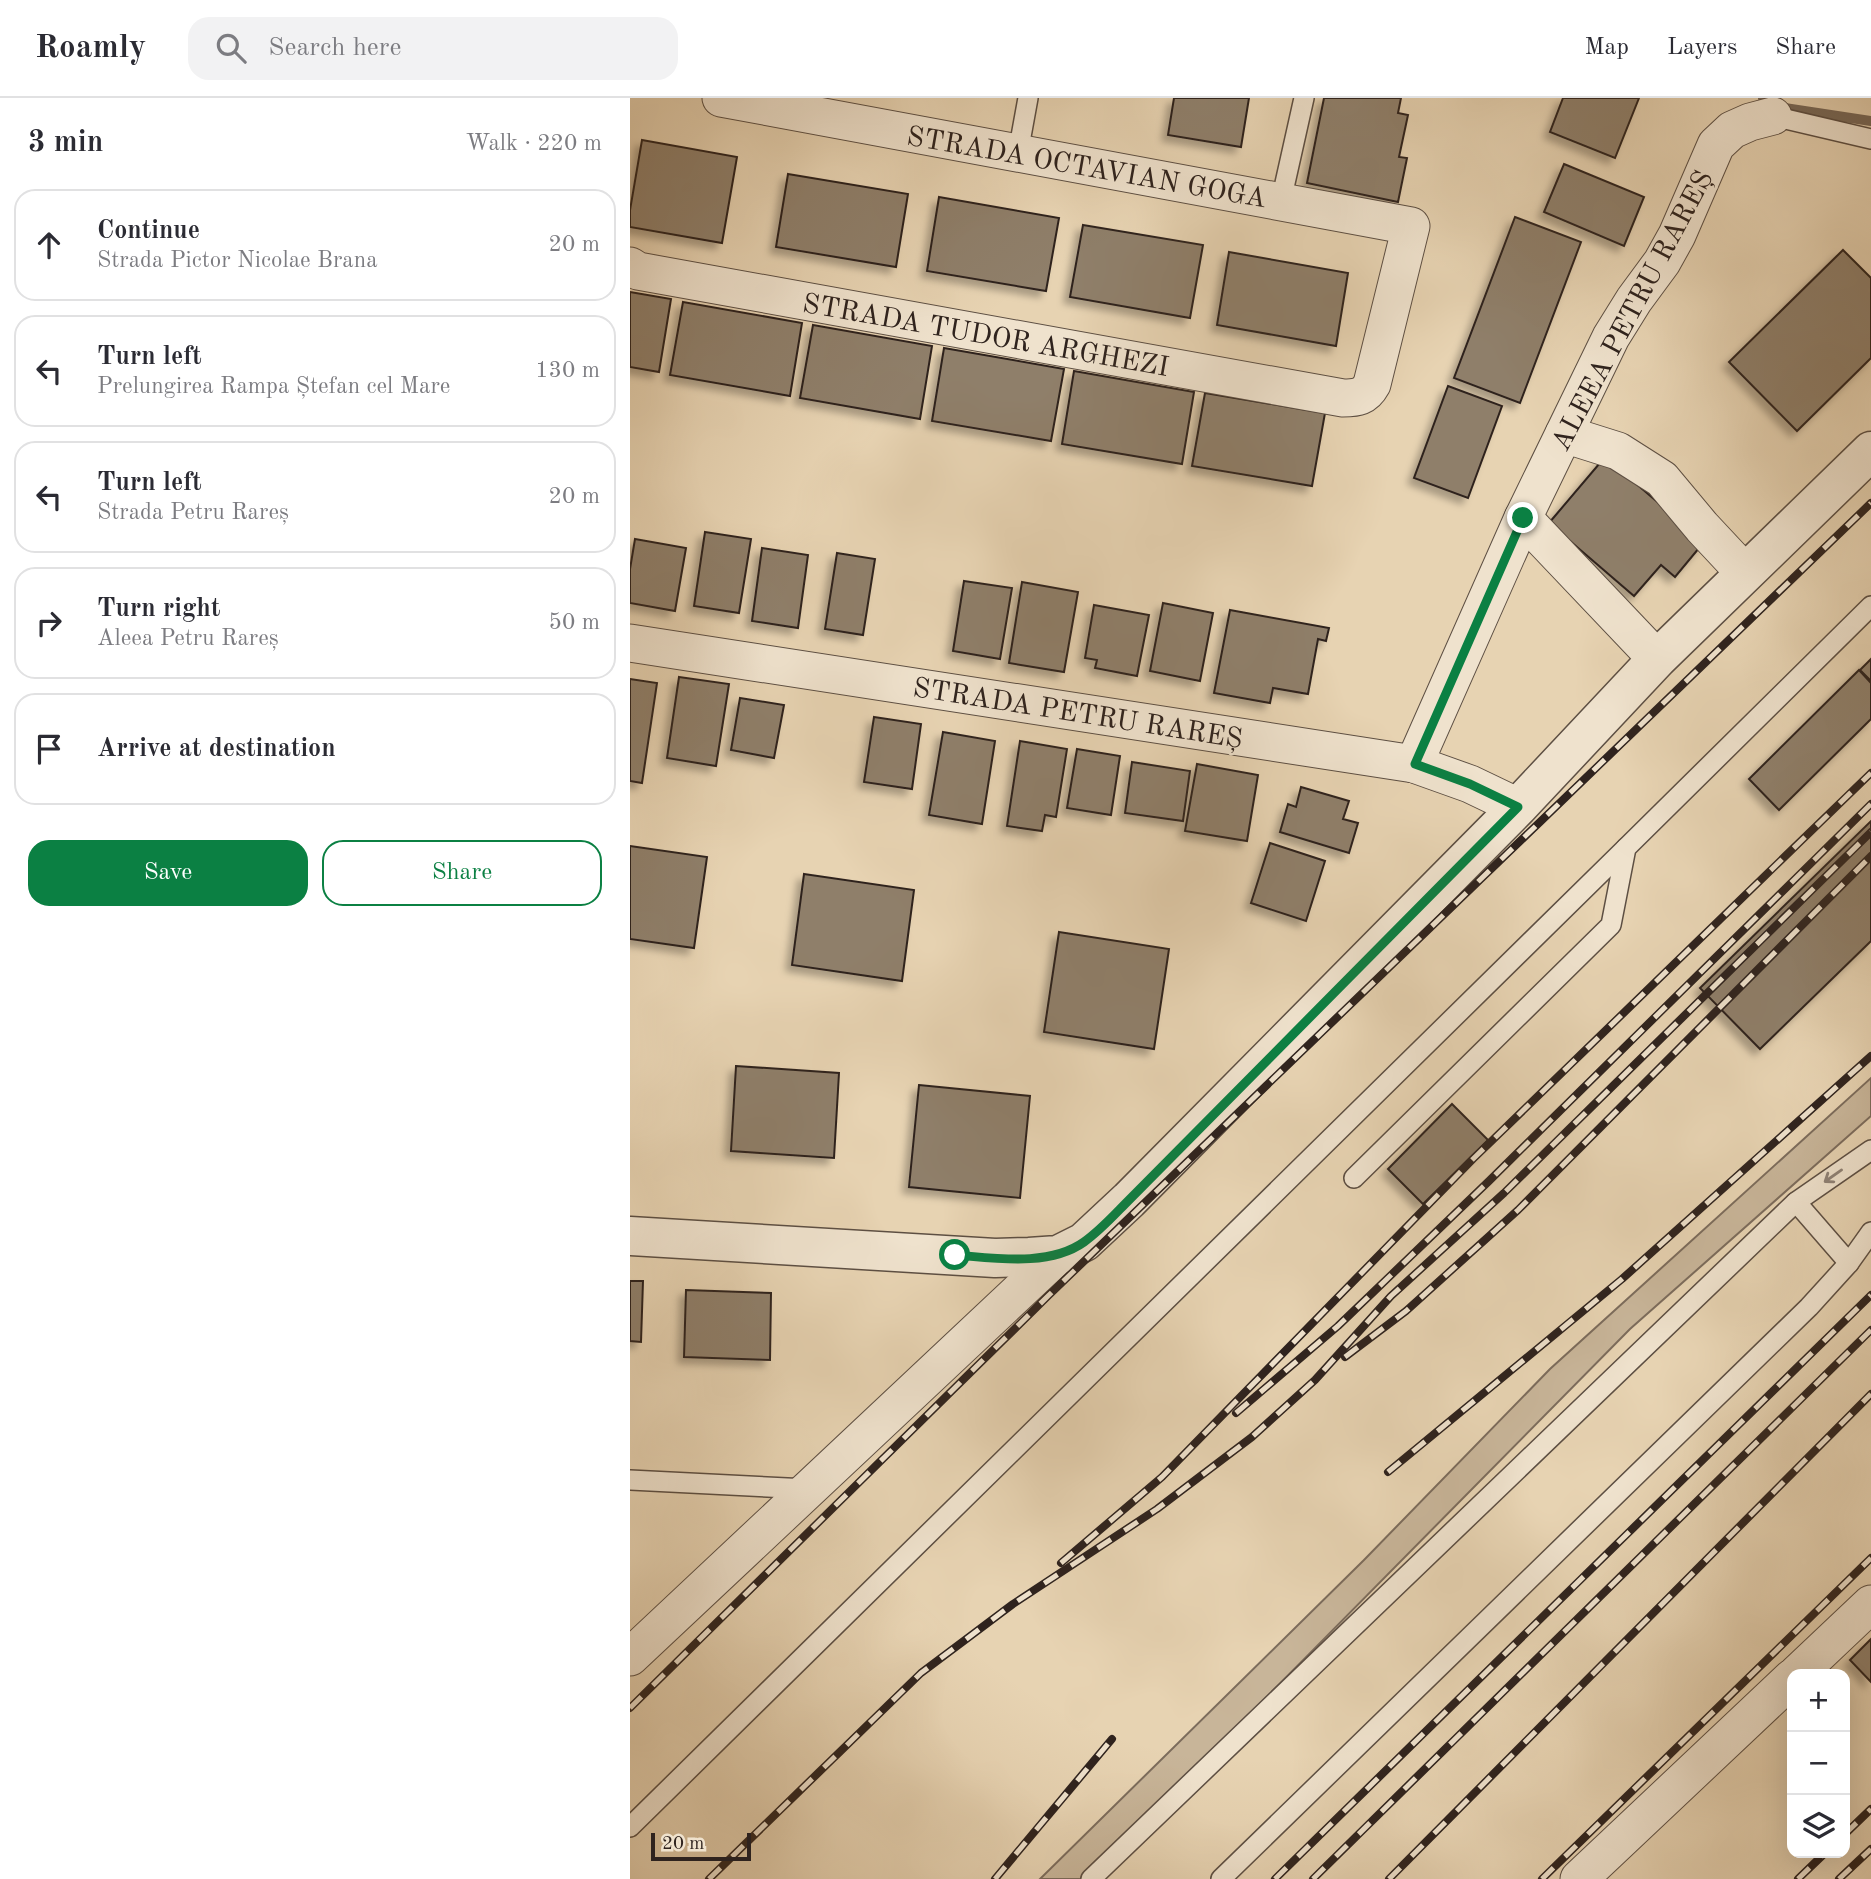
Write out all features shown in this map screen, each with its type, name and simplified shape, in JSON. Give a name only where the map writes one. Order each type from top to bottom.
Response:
[{"type":"street","name":"STRADA OCTAVIAN GOGA","points":[[721,98],[1412,226],[1372,384],[1367,393],[1357,398],[1343,398]]},
{"type":"street","name":"ALEEA PETRU RAREȘ","points":[[1415,764],[1523,518],[1611,337],[1677,235],[1716,145],[1732,130],[1773,116]]},
{"type":"street","name":"STRADA TUDOR ARGHEZI","points":[[630,266],[638,271],[1343,398]]},
{"type":"street","points":[[1564,434],[1618,451],[1662,480],[1745,573]]},
{"type":"street","points":[[630,1657],[1058,1255],[1084,1242],[1129,1200],[1518,807],[1657,659],[1871,451]]},
{"type":"street","points":[[1523,518],[1657,659]]},
{"type":"street","name":"STRADA PETRU RAREȘ","points":[[630,642],[1415,764],[1470,784],[1518,807]]},
{"type":"street","points":[[630,1236],[995,1258],[1058,1255]]},
{"type":"street","points":[[1802,1669],[1871,1604]]},
{"type":"street","points":[[1579,1879],[1787,1683]]},
{"type":"lane","points":[[1018,153],[1028,98]]},
{"type":"lane","points":[[1281,201],[1304,98]]},
{"type":"lane","points":[[1773,116],[1871,139]]},
{"type":"lane","points":[[630,1827],[1871,606]]},
{"type":"lane","points":[[1354,1178],[1611,925],[1626,848]]},
{"type":"lane","points":[[1091,1879],[1796,1202],[1871,1150]]},
{"type":"lane","points":[[1796,1202],[1849,1264]]},
{"type":"lane","points":[[1221,1879],[1809,1307],[1849,1264],[1871,1232]]},
{"type":"lane","points":[[630,1479],[808,1489]]},
{"type":"shaded area","points":[[1871,1078],[1871,1116],[1630,1329],[1087,1879],[1040,1879],[1364,1560],[1550,1369]]},
{"type":"building","points":[[1174,98],[1249,98],[1241,147],[1168,135]]},
{"type":"building","points":[[1324,98],[1401,98],[1398,113],[1408,115],[1399,157],[1407,158],[1398,202],[1307,183]]},
{"type":"building","points":[[1563,98],[1639,98],[1615,158],[1550,132]]},
{"type":"building","points":[[642,140],[737,157],[722,243],[630,227],[630,210]]},
{"type":"building","points":[[1564,164],[1644,197],[1624,246],[1544,212]]},
{"type":"building","points":[[788,174],[908,194],[896,267],[776,247]]},
{"type":"building","points":[[939,197],[1059,218],[1046,291],[927,271]]},
{"type":"building","points":[[1515,217],[1581,242],[1520,403],[1454,378]]},
{"type":"building","points":[[1083,225],[1203,245],[1190,318],[1070,297]]},
{"type":"building","points":[[1843,250],[1871,278],[1871,358],[1797,431],[1729,362]]},
{"type":"building","points":[[1229,252],[1348,273],[1336,346],[1217,325]]},
{"type":"building","points":[[630,292],[671,299],[659,372],[630,367]]},
{"type":"building","points":[[683,302],[802,323],[790,396],[670,375]]},
{"type":"building","points":[[813,325],[932,346],[920,419],[800,398]]},
{"type":"building","points":[[944,348],[1064,369],[1051,441],[932,421]]},
{"type":"building","points":[[1074,371],[1194,392],[1182,464],[1062,444]]},
{"type":"building","points":[[1448,386],[1502,406],[1468,498],[1414,478]]},
{"type":"building","points":[[1205,393],[1325,413],[1312,486],[1192,466]]},
{"type":"building","points":[[1605,457],[1704,542],[1675,577],[1661,565],[1634,596],[1549,523]]},
{"type":"building","points":[[705,532],[751,539],[739,613],[694,606]]},
{"type":"building","points":[[635,539],[686,548],[675,611],[630,603],[630,569]]},
{"type":"building","points":[[762,548],[808,555],[798,628],[752,621]]},
{"type":"building","points":[[837,553],[875,559],[863,635],[825,629]]},
{"type":"building","points":[[964,581],[1012,588],[1000,659],[953,651]]},
{"type":"building","points":[[1022,582],[1078,592],[1064,672],[1009,663]]},
{"type":"building","points":[[1163,603],[1213,613],[1200,681],[1150,671]]},
{"type":"building","points":[[1094,605],[1149,615],[1137,676],[1095,668],[1097,660],[1085,658]]},
{"type":"building","points":[[1230,610],[1329,628],[1326,641],[1318,639],[1308,694],[1273,688],[1270,703],[1214,693]]},
{"type":"building","points":[[1871,659],[1871,681],[1860,670]]},
{"type":"building","points":[[1859,670],[1871,683],[1871,719],[1779,810],[1749,779]]},
{"type":"building","points":[[679,677],[729,684],[716,766],[667,758]]},
{"type":"building","points":[[630,679],[657,683],[642,783],[630,781]]},
{"type":"building","points":[[740,698],[784,705],[774,758],[731,750]]},
{"type":"building","points":[[874,717],[921,724],[912,789],[864,782]]},
{"type":"building","points":[[943,732],[995,741],[982,824],[929,815]]},
{"type":"building","points":[[1020,741],[1067,749],[1056,817],[1045,815],[1042,831],[1007,826]]},
{"type":"building","points":[[1077,749],[1120,756],[1111,815],[1067,808]]},
{"type":"building","points":[[1132,762],[1190,771],[1183,821],[1125,813]]},
{"type":"building","points":[[1197,764],[1258,775],[1247,841],[1185,831]]},
{"type":"building","points":[[1301,787],[1349,801],[1343,819],[1358,823],[1349,853],[1280,832],[1288,804],[1296,807]]},
{"type":"building","points":[[1871,821],[1871,941],[1760,1049],[1700,988]]},
{"type":"building","points":[[1270,843],[1325,861],[1306,921],[1251,903]]},
{"type":"building","points":[[630,846],[707,857],[694,948],[630,939]]},
{"type":"building","points":[[804,874],[914,890],[902,981],[792,965]]},
{"type":"building","points":[[1059,932],[1169,949],[1154,1049],[1044,1032]]},
{"type":"building","points":[[736,1066],[839,1073],[834,1158],[731,1151]]},
{"type":"building","points":[[919,1085],[1030,1096],[1020,1198],[909,1187]]},
{"type":"building","points":[[1452,1104],[1488,1140],[1423,1204],[1388,1169]]},
{"type":"building","points":[[630,1281],[643,1281],[641,1342],[630,1341]]},
{"type":"building","points":[[686,1290],[771,1293],[770,1360],[684,1357]]},
{"type":"building","points":[[1871,1639],[1871,1682],[1850,1660]]},
{"type":"waterway","points":[[1763,98],[1778,107],[1871,121]]},
{"type":"railway","points":[[630,1708],[1049,1295],[1871,503]]},
{"type":"railway","points":[[1061,1563],[1162,1477],[1473,1159],[1871,773]]},
{"type":"railway","points":[[1236,1413],[1338,1326],[1871,804]]},
{"type":"railway","points":[[709,1879],[921,1673],[1013,1604],[1157,1509],[1252,1437],[1315,1380],[1391,1296],[1504,1193],[1871,832]]},
{"type":"railway","points":[[1345,1357],[1406,1311],[1518,1210],[1871,856]]},
{"type":"railway","points":[[1388,1472],[1622,1279],[1871,1056]]},
{"type":"railway","points":[[1275,1879],[1871,1295]]},
{"type":"railway","points":[[1313,1879],[1871,1330]]},
{"type":"railway","points":[[1389,1879],[1871,1394]]},
{"type":"railway","points":[[1542,1879],[1871,1558]]},
{"type":"railway","points":[[995,1879],[1112,1739]]},
{"type":"railway","points":[[1850,1829],[1871,1809]]},
{"type":"railway","points":[[1839,1879],[1871,1849]]},
{"type":"railway","points":[[1798,1879],[1820,1858]]},
{"type":"route","points":[[955,1255],[995,1258],[1058,1255],[1084,1242],[1129,1200],[1518,807],[1470,784],[1415,764],[1523,518]]}]
